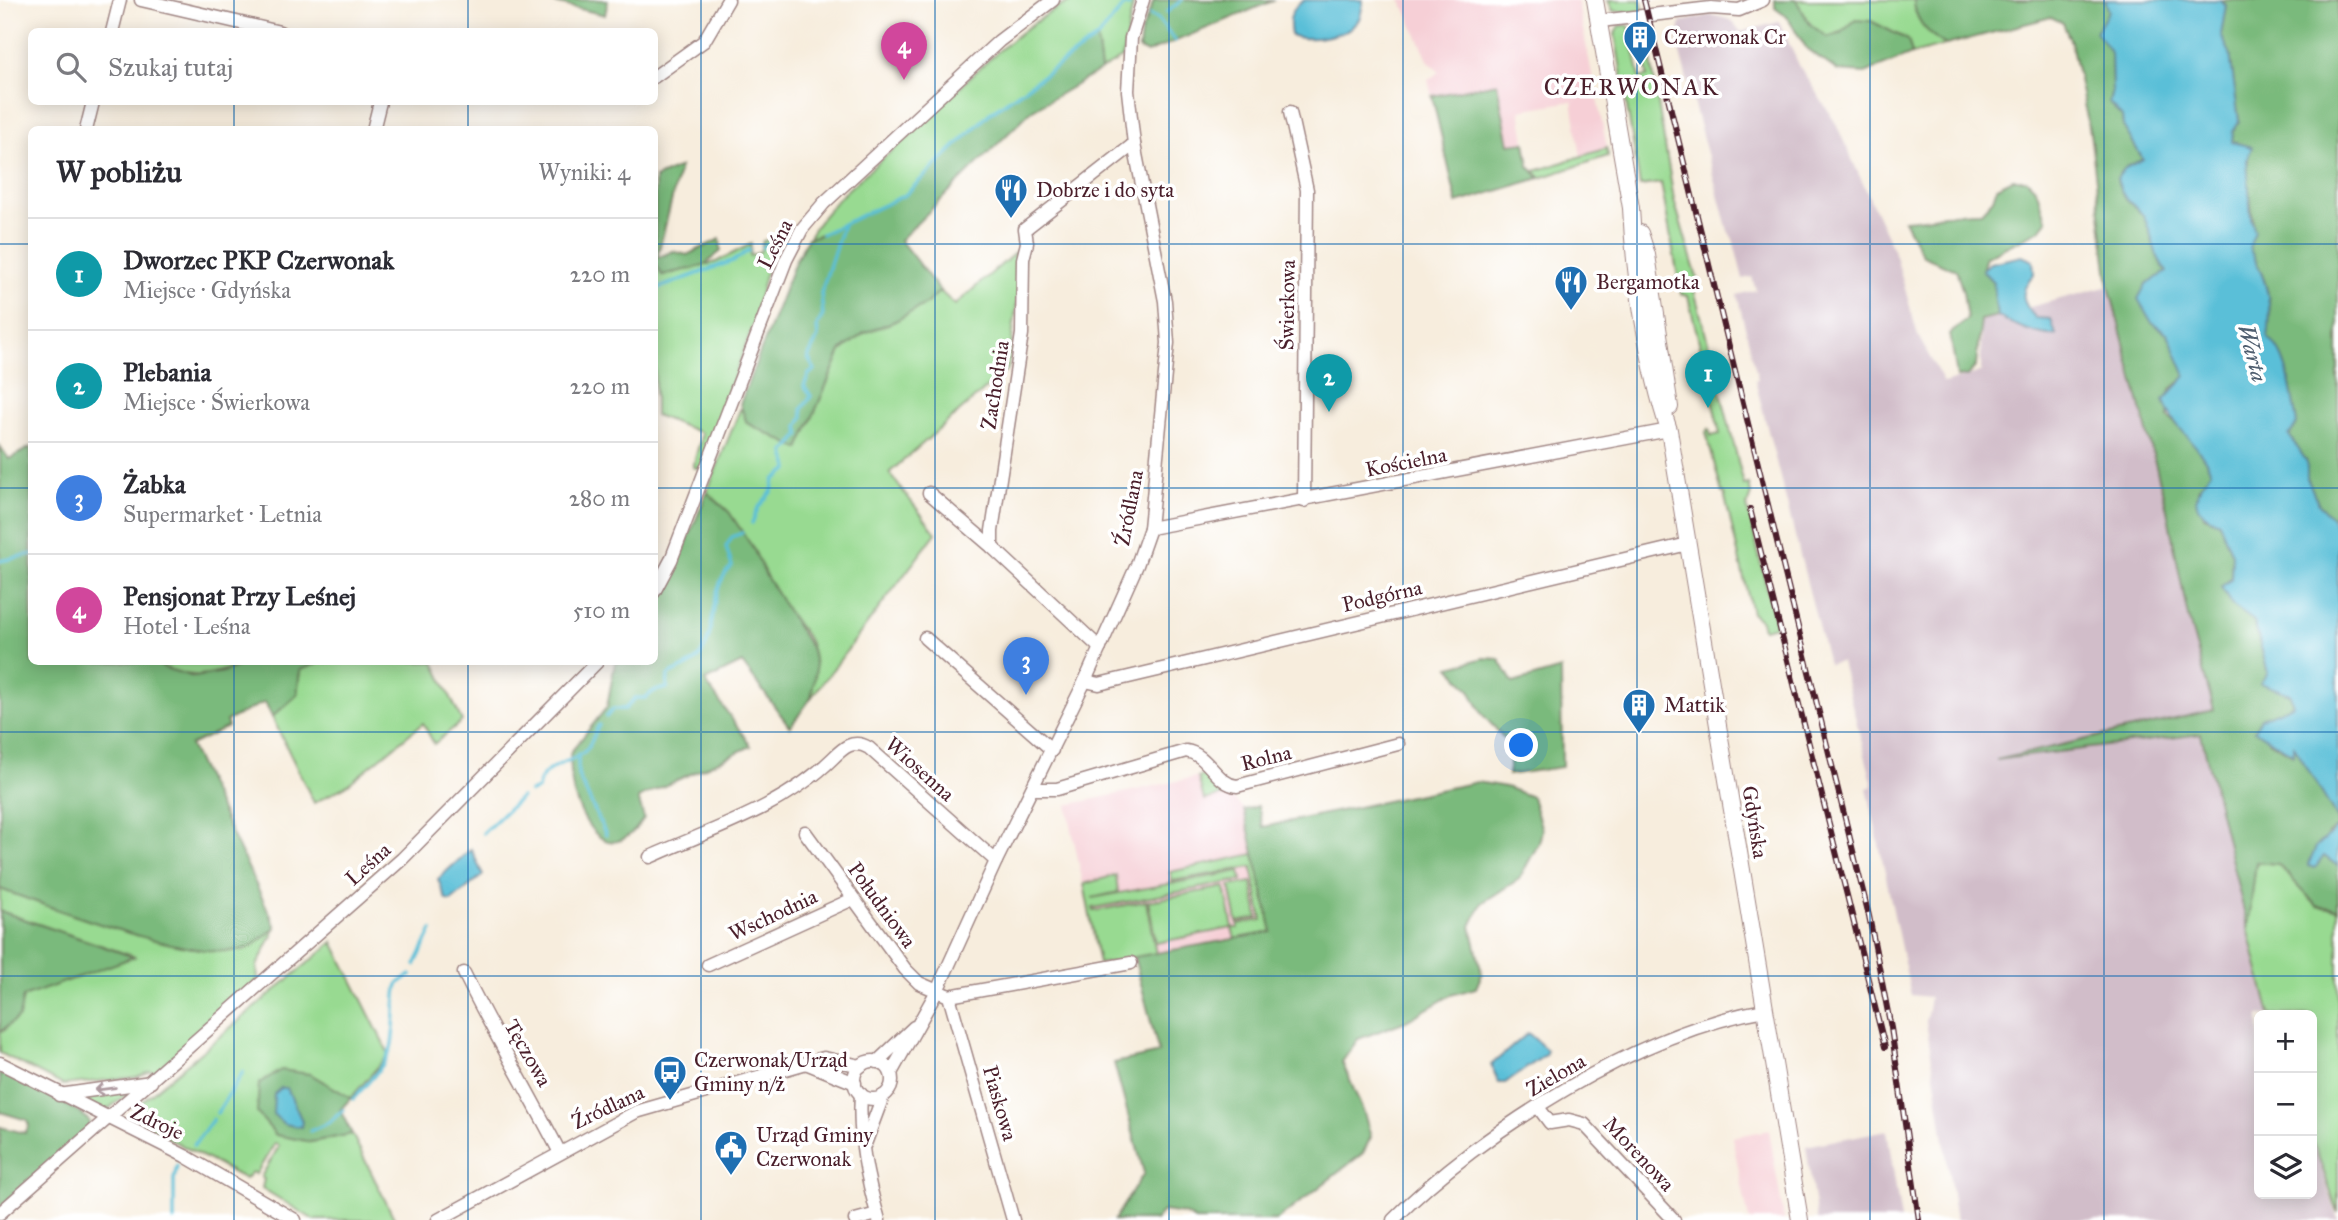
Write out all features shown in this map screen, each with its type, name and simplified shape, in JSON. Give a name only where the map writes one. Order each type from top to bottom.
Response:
[{"type":"main road","name":"Gdyńska","points":[[1595,0],[1631,208],[1632,239],[1654,371],[1669,430],[1800,1220]]},
{"type":"street","points":[[113,28],[120,0]]},
{"type":"street","points":[[141,0],[263,28]]},
{"type":"street","points":[[658,74],[704,41],[728,0]]},
{"type":"street","name":"Leśna","points":[[658,584],[671,560],[773,292],[802,229],[824,203],[999,41],[1034,12],[1054,0]]},
{"type":"street","name":"Źródlana","points":[[877,1062],[920,1022],[943,994],[996,861],[1085,681],[1138,565],[1150,528],[1167,323],[1133,144],[1128,91],[1128,60],[1134,24],[1143,0]]},
{"type":"street","points":[[1600,21],[1711,8],[1740,10],[1763,0]]},
{"type":"street","points":[[87,126],[92,105]]},
{"type":"street","points":[[374,126],[379,105]]},
{"type":"street","name":"Świerkowa","points":[[1290,112],[1307,190],[1304,500]]},
{"type":"street","name":"Zachodnia","points":[[992,547],[1022,334],[1022,267],[1027,243],[1025,229],[1133,144]]},
{"type":"street","name":"Kościelna","points":[[1150,528],[1669,430]]},
{"type":"street","points":[[929,493],[992,547],[1100,648]]},
{"type":"street","name":"Podgórna","points":[[1085,681],[1098,684],[1116,680],[1688,544]]},
{"type":"street","points":[[925,638],[1052,750]]},
{"type":"street","name":"Leśna","points":[[0,1213],[152,1082],[411,850],[594,665]]},
{"type":"street","name":"Rolna","points":[[1032,789],[1056,789],[1186,751],[1201,757],[1228,784],[1237,786],[1398,744]]},
{"type":"street","name":"Wiosenna","points":[[650,857],[782,799],[816,775],[843,748],[864,745],[996,861]]},
{"type":"street","name":"Południowa","points":[[806,832],[905,969],[919,983],[943,994]]},
{"type":"street","name":"Wschodnia","points":[[708,965],[853,899]]},
{"type":"street","points":[[943,994],[1130,963]]},
{"type":"street","name":"Tęczowa","points":[[464,973],[500,1046],[523,1080],[559,1151]]},
{"type":"street","name":"Piaskowa","points":[[943,994],[1013,1220]]},
{"type":"street","name":"Zielona","points":[[1393,1220],[1451,1168],[1538,1107],[1596,1074],[1652,1047],[1732,1017],[1765,1010]]},
{"type":"street","name":"Źródlana","points":[[891,1073],[920,1022]]},
{"type":"street","name":"Źródlana","points":[[438,1220],[559,1151],[636,1112],[824,1058],[861,1066]]},
{"type":"street","points":[[855,1220],[878,1217],[866,1170],[858,1089],[861,1066],[877,1062],[891,1073],[891,1086],[883,1096],[864,1144]]},
{"type":"street","name":"Zdroje","points":[[0,1063],[108,1120],[185,1156],[295,1220]]},
{"type":"street","points":[[808,1064],[872,1099],[883,1096]]},
{"type":"street","points":[[59,1095],[152,1082]]},
{"type":"street","name":"Morenowa","points":[[1538,1107],[1550,1123],[1569,1120],[1584,1124],[1674,1220]]},
{"type":"shaded area","points":[[1401,0],[1577,0],[1607,148],[1581,157],[1572,101],[1520,110],[1525,142],[1509,145],[1497,83],[1432,96],[1428,80],[1439,72],[1428,60]]},
{"type":"shaded area","points":[[1711,15],[1731,20],[1741,32],[1779,22],[1800,67],[1835,122],[1896,256],[1918,336],[1944,383],[1981,372],[1981,320],[2109,286],[2166,505],[2188,617],[2214,711],[2006,759],[2201,734],[2269,1010],[2254,1010],[2254,1199],[2317,1199],[2317,1154],[2338,1220],[1956,1220],[1926,1021],[1930,997],[1911,995],[1867,788],[1873,786],[1841,662],[1828,664],[1755,380],[1758,379],[1737,295],[1756,290],[1752,277],[1743,279],[1733,239],[1728,231],[1677,42],[1681,22]]},
{"type":"shaded area","points":[[1210,774],[1244,810],[1273,932],[1099,964],[1067,805]]},
{"type":"shaded area","points":[[1769,1130],[1784,1220],[1749,1220],[1732,1137]]},
{"type":"shaded area","points":[[1887,1130],[1901,1220],[1817,1220],[1806,1146]]},
{"type":"green space","points":[[542,0],[608,0],[605,15]]},
{"type":"green space","points":[[1073,0],[1134,0],[1122,58],[1101,70],[1097,39],[990,113],[905,195],[808,238],[841,196],[986,62],[1028,27]]},
{"type":"green space","points":[[1154,0],[1275,0],[1147,53],[1139,49],[1141,33]]},
{"type":"green space","points":[[1608,0],[1641,0],[1644,13],[1613,11]]},
{"type":"green space","points":[[1775,0],[1796,0],[1810,24],[1827,37],[1840,34],[1855,20],[1871,21],[1908,40],[1912,54],[1865,73],[1838,71],[1807,49],[1787,17],[1775,8]]},
{"type":"green space","points":[[1796,0],[1914,0],[1924,27],[1946,45],[1912,54],[1908,40],[1871,21],[1827,37],[1810,24]]},
{"type":"green space","points":[[1914,0],[2105,0],[2109,11],[2097,32],[2111,52],[2112,91],[2109,103],[2122,117],[2123,126],[2143,159],[2125,168],[2117,178],[2123,195],[2147,222],[2156,252],[2167,272],[2146,284],[2151,321],[2168,334],[2187,376],[2171,389],[2168,417],[2190,436],[2212,471],[2198,489],[2204,516],[2219,522],[2232,554],[2231,579],[2221,587],[2233,605],[2254,621],[2268,673],[2279,687],[2290,694],[2293,706],[2261,718],[2269,741],[2293,755],[2294,745],[2338,820],[2338,827],[2328,833],[2324,856],[2338,866],[2338,909],[2317,906],[2278,864],[2256,862],[2248,928],[2201,734],[1996,760],[2214,710],[2188,617],[2166,505],[2109,286],[2090,132],[2071,42],[2063,23],[2051,17],[1946,45],[1924,27]]},
{"type":"green space","points":[[2221,0],[2338,0],[2338,512],[2332,518],[2319,505],[2307,478],[2307,462],[2289,435],[2297,424],[2288,377],[2280,355],[2267,338],[2270,313],[2267,291],[2249,248],[2253,223],[2247,172],[2251,147],[2232,142],[2233,131],[2239,121],[2230,53],[2221,36],[2226,5]]},
{"type":"green space","points":[[1638,24],[1645,24],[1674,200],[1700,288],[1694,290],[1714,365],[1705,367],[1688,296],[1681,294],[1661,183],[1640,186],[1615,34],[1619,26],[1629,25],[1640,78],[1648,76]]},
{"type":"green space","points":[[1097,38],[1101,70],[1031,111],[900,240],[940,291],[927,303],[895,321],[864,333],[841,351],[799,449],[747,423],[740,404],[795,262],[808,238],[905,195],[990,113]]},
{"type":"green space","points":[[1497,83],[1509,144],[1525,142],[1529,166],[1540,178],[1457,203],[1432,96]]},
{"type":"green space","points":[[1607,148],[1608,156],[1540,178],[1535,171]]},
{"type":"green space","points":[[680,167],[658,254],[658,177]]},
{"type":"green space","points":[[2013,179],[2026,179],[2036,189],[2047,221],[2040,230],[1986,257],[1982,270],[1993,282],[1997,316],[1981,320],[1976,366],[1967,376],[1957,377],[1950,334],[1967,319],[1956,270],[1923,256],[1904,220],[1981,212],[1993,199],[1997,187]]},
{"type":"green space","points":[[781,238],[768,264],[758,303],[761,304],[700,469],[693,467],[702,433],[658,416],[658,269],[662,275],[716,262],[751,244],[750,256],[760,252],[763,241]]},
{"type":"green space","points":[[720,239],[721,251],[703,266],[662,275],[658,268],[658,258],[673,251],[687,255]]},
{"type":"green space","points":[[1025,244],[1008,369],[889,473],[936,533],[811,698],[814,661],[807,638],[775,593],[731,519],[707,492],[741,407],[747,423],[799,448],[841,351],[864,333],[895,321],[927,303],[940,291],[955,305]]},
{"type":"green space","points":[[1715,369],[1744,485],[1749,484],[1751,494],[1747,506],[1776,626],[1763,629],[1761,621],[1752,613],[1724,493],[1706,432],[1709,429],[1711,436],[1720,434],[1706,372]]},
{"type":"green space","points":[[0,446],[9,459],[28,449],[28,665],[160,665],[194,677],[223,672],[240,665],[313,665],[300,670],[297,695],[272,717],[265,702],[226,721],[228,727],[190,745],[276,927],[257,943],[245,949],[222,951],[192,948],[123,931],[0,889]]},
{"type":"green space","points":[[707,492],[729,512],[753,548],[766,576],[812,650],[816,670],[811,698],[790,727],[742,663],[705,681],[751,746],[638,798],[644,818],[633,832],[613,842],[595,833],[581,811],[571,781],[570,753],[607,707],[614,665],[658,665],[658,603],[671,581]]},
{"type":"green space","points":[[1484,658],[1499,659],[1513,683],[1561,669],[1562,767],[1508,775],[1511,755],[1505,739],[1482,714],[1470,690],[1450,667]]},
{"type":"green space","points":[[160,665],[239,665],[201,675],[167,669]]},
{"type":"green space","points":[[313,665],[435,665],[462,721],[434,744],[423,723],[346,786],[314,803],[272,717],[297,695],[300,670]]},
{"type":"green space","points":[[1210,774],[1229,794],[1204,800],[1198,777]]},
{"type":"green space","points":[[1477,782],[1506,787],[1532,797],[1542,830],[1539,843],[1519,879],[1482,903],[1471,926],[1482,974],[1476,988],[1451,995],[1406,1021],[1358,1039],[1342,1062],[1364,1113],[1371,1137],[1363,1153],[1277,1220],[1195,1220],[1184,1214],[1163,1211],[1156,1220],[1114,1220],[1144,1173],[1114,1063],[1159,1053],[1134,957],[1272,932],[1244,810],[1258,806],[1263,827]]},
{"type":"green space","points":[[1254,854],[1273,932],[1235,939],[1232,928],[1156,943],[1148,901],[1225,887],[1233,928],[1238,928],[1238,924],[1262,920],[1252,867],[1172,881],[1170,872]]},
{"type":"green space","points":[[2256,862],[2278,864],[2317,906],[2338,909],[2338,1213],[2317,1152],[2317,1010],[2269,1010],[2248,928]]},
{"type":"green space","points":[[1240,871],[1242,880],[1093,908],[1094,911],[1146,901],[1156,954],[1099,964],[1084,884],[1116,875],[1118,892],[1092,898]]},
{"type":"green space","points":[[1252,882],[1258,918],[1237,922],[1230,886]]},
{"type":"green space","points":[[0,889],[123,931],[192,948],[222,951],[245,949],[276,927],[257,966],[258,981],[154,1073],[151,1071],[136,1077],[63,1085],[0,1053],[0,1032],[5,1030],[22,997],[133,956],[0,911]]},
{"type":"green space","points":[[0,911],[134,957],[23,997],[19,1017],[0,1032]]},
{"type":"green space","points":[[333,942],[389,1054],[351,1098],[310,1074],[311,1142],[352,1134],[395,1220],[314,1220],[262,1188],[264,1179],[261,1177],[279,1146],[275,1143],[256,1174],[252,1172],[245,1179],[130,1118],[134,1108]]},
{"type":"green space","points":[[281,1070],[310,1074],[351,1098],[340,1110],[352,1134],[311,1142],[276,1135],[257,1113],[259,1083]]},
{"type":"green space","points":[[0,1071],[80,1112],[89,1121],[89,1128],[0,1208],[0,1127],[25,1133],[29,1126],[27,1120],[0,1112]]},
{"type":"green space","points":[[133,1089],[107,1110],[97,1109],[78,1098]]},
{"type":"water","points":[[1305,0],[1363,0],[1362,12],[1357,22],[1335,35],[1306,38],[1291,35],[1291,14]]},
{"type":"water","name":"Warta","points":[[2105,0],[2221,0],[2226,5],[2221,35],[2230,53],[2239,121],[2233,131],[2232,142],[2252,147],[2247,160],[2251,218],[2255,232],[2249,248],[2267,292],[2270,313],[2268,338],[2281,355],[2288,377],[2297,424],[2289,435],[2307,462],[2307,478],[2319,505],[2332,518],[2338,534],[2338,820],[2294,746],[2294,755],[2254,730],[2261,718],[2293,705],[2290,694],[2260,683],[2268,673],[2254,621],[2233,606],[2221,587],[2231,579],[2232,554],[2219,522],[2201,512],[2197,506],[2197,494],[2211,471],[2206,460],[2172,418],[2164,400],[2186,376],[2168,334],[2151,321],[2138,299],[2146,284],[2167,272],[2158,258],[2143,215],[2123,195],[2117,178],[2125,168],[2143,159],[2123,126],[2122,117],[2109,103],[2112,91],[2111,53],[2096,32],[2109,11]]},
{"type":"water","points":[[2022,256],[2033,261],[2034,274],[2024,291],[2027,307],[2036,318],[2051,319],[2056,335],[2034,332],[1997,316],[1993,282],[1982,270],[1990,263]]},
{"type":"water","points":[[2338,827],[2338,866],[2324,856],[2315,868],[2308,866],[2316,847]]},
{"type":"water","points":[[471,849],[483,875],[451,901],[446,900],[438,879]]},
{"type":"water","points":[[1528,1033],[1547,1050],[1545,1055],[1505,1083],[1499,1083],[1491,1065]]},
{"type":"water","points":[[281,1088],[287,1088],[302,1121],[301,1127],[284,1124],[273,1114],[274,1094]]},
{"type":"waterway","points":[[1167,12],[1182,0]]},
{"type":"waterway","points":[[822,234],[905,195],[990,113],[1097,38],[1124,6],[1129,6]]},
{"type":"waterway","points":[[1150,15],[1158,19],[1175,41]]},
{"type":"waterway","points":[[752,523],[758,508],[772,491],[774,480],[789,469],[785,452],[800,435],[798,427],[803,417],[802,409],[811,396],[804,386],[809,374],[815,370],[808,358],[818,337],[817,326],[823,315],[821,293],[843,224]]},
{"type":"waterway","points":[[762,247],[769,244]]},
{"type":"waterway","points":[[659,288],[735,260],[749,250]]},
{"type":"waterway","points":[[606,717],[613,709],[625,709],[635,698],[645,698],[654,691],[667,688],[668,675],[697,659],[708,638],[718,588],[732,566],[726,547],[732,537],[742,533]]},
{"type":"waterway","points":[[0,561],[28,555]]},
{"type":"waterway","points":[[530,792],[538,789],[544,774],[550,769],[585,751],[599,725]]},
{"type":"waterway","points":[[578,754],[578,775],[606,835]]},
{"type":"waterway","points":[[483,833],[521,797]]},
{"type":"waterway","points":[[415,965],[432,930]]},
{"type":"waterway","points":[[353,1099],[379,1070],[390,1051],[398,985],[411,975]]},
{"type":"waterway","points":[[217,1113],[243,1072]]},
{"type":"waterway","points":[[310,1131],[330,1122],[343,1110]]},
{"type":"waterway","points":[[194,1145],[213,1119]]},
{"type":"waterway","points":[[174,1220],[174,1179],[177,1166]]},
{"type":"railway","points":[[1644,0],[1869,916],[1891,1028],[1919,1220]]},
{"type":"railway","points":[[1750,509],[1885,1047]]},
{"type":"place","name":"Czerwonak Cr","points":[[1640,67]]},
{"type":"place","name":"Pensjonat Przy Leśnej","points":[[904,80]]},
{"type":"place","name":"Dobrze i do syta","points":[[1011,220]]},
{"type":"place","name":"Bergamotka","points":[[1571,312]]},
{"type":"place","name":"Dworzec PKP Czerwonak","points":[[1708,408]]},
{"type":"place","name":"Plebania","points":[[1329,412]]},
{"type":"place","name":"Żabka","points":[[1026,695]]},
{"type":"place","name":"Mattik","points":[[1639,735]]},
{"type":"place","name":"Czerwonak/Urząd Gminy n/ż","points":[[670,1102]]},
{"type":"place","name":"Urząd Gminy Czerwonak","points":[[731,1177]]},
{"type":"district","name":"CZERWONAK","points":[[1632,87]]}]
